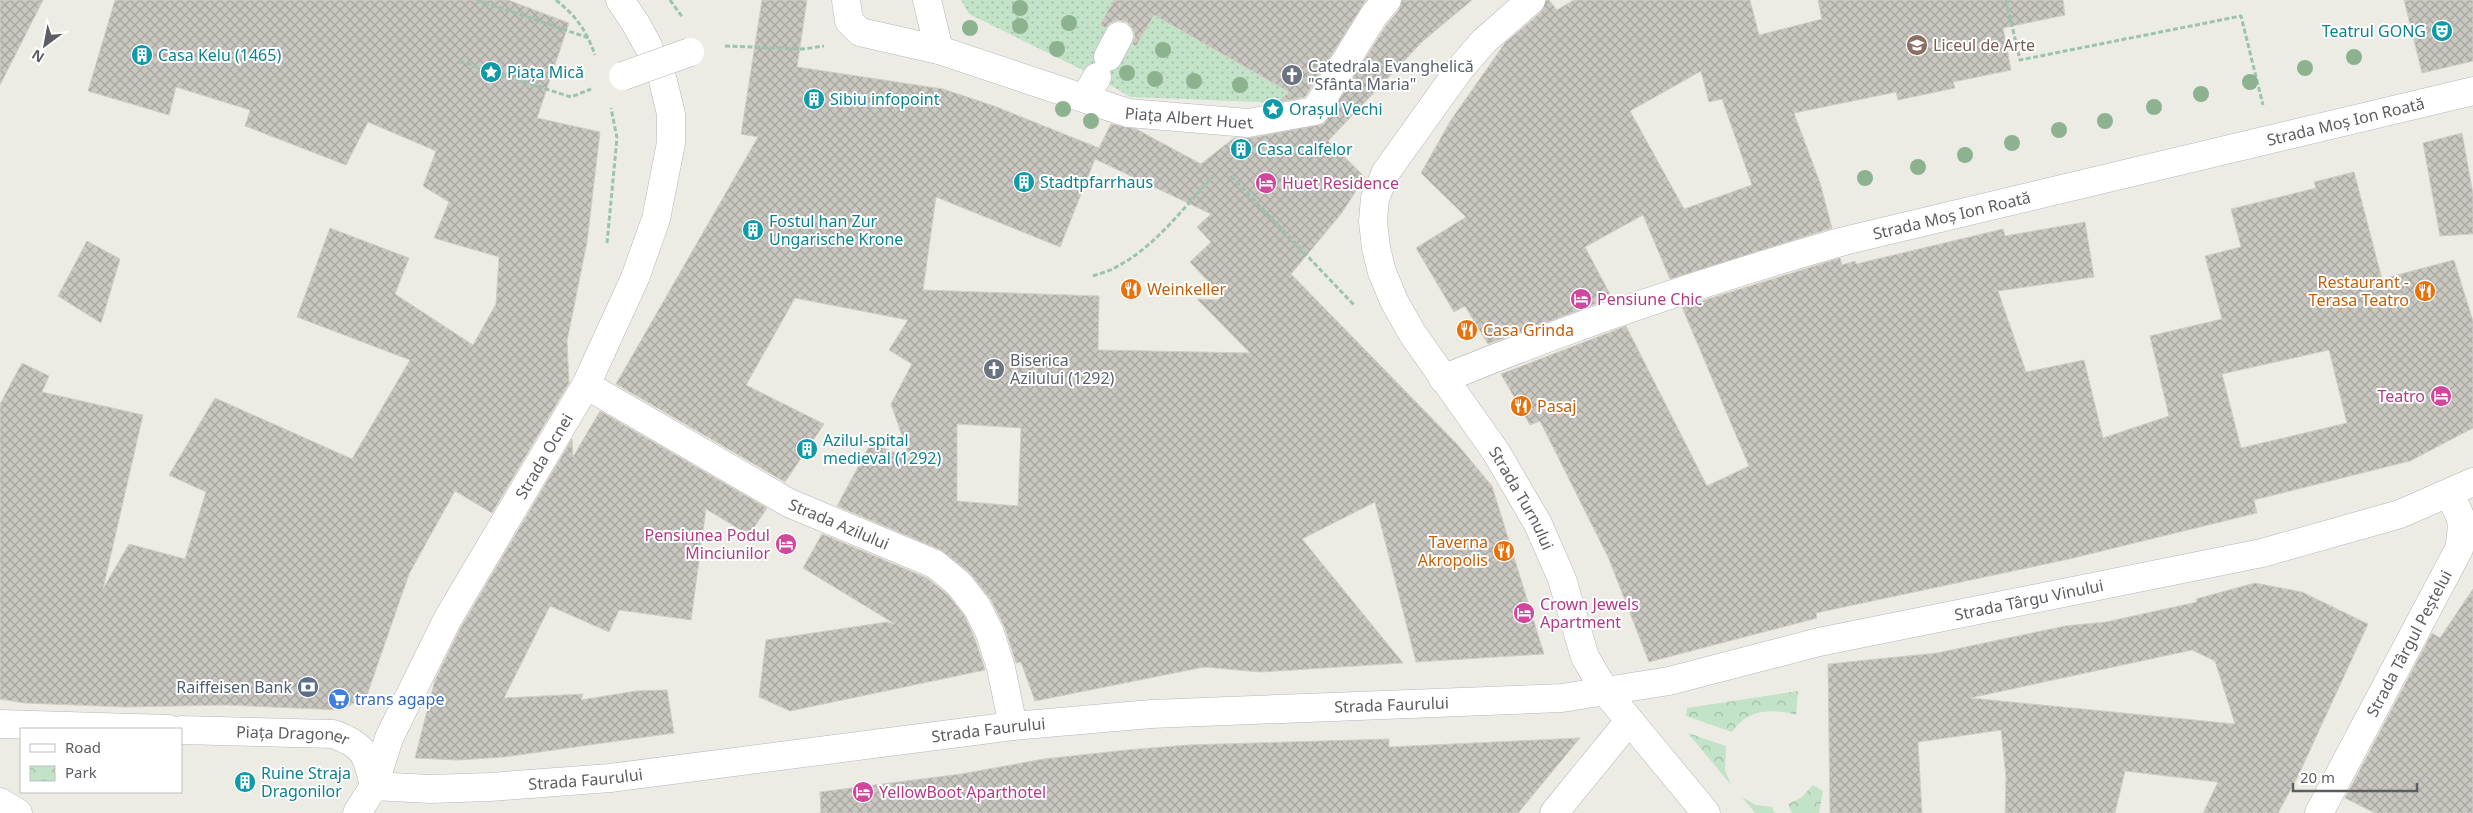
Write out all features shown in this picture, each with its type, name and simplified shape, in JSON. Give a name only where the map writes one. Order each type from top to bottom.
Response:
[{"type":"street","points":[[620,0],[648,46]]},
{"type":"street","points":[[846,0],[849,21],[860,32]]},
{"type":"street","points":[[927,0],[939,50]]},
{"type":"street","name":"Piața Albert Huet","points":[[860,32],[939,50],[1102,67],[1128,113],[1248,123],[1315,111],[1374,15],[1387,0]]},
{"type":"street","name":"Strada Turnului","points":[[1531,0],[1484,41],[1459,70],[1386,172],[1375,198],[1373,221],[1376,248],[1382,272],[1394,301],[1412,333],[1496,452],[1538,524],[1562,579],[1585,657],[1605,691],[1706,813]]},
{"type":"street","points":[[614,80],[690,52]]},
{"type":"street","name":"Strada Ocnei","points":[[357,813],[374,786],[389,738],[447,620],[586,385],[614,328],[656,219],[672,143],[671,114],[663,81]]},
{"type":"street","name":"Strada Moș Ion Roată","points":[[1443,379],[1628,309],[1748,269],[1844,241],[2473,91]]},
{"type":"street","name":"Strada Azilului","points":[[586,385],[789,503],[935,564],[959,584],[977,607],[986,624],[1002,668],[1013,726]]},
{"type":"street","points":[[2448,494],[2473,482]]},
{"type":"street","name":"Strada Târgu Vinului","points":[[1605,691],[1669,680],[1819,642],[2262,552],[2390,517],[2448,494]]},
{"type":"street","name":"Strada Târgul Peștelui","points":[[2328,810],[2459,549],[2462,516],[2448,494]]},
{"type":"street","name":"Strada Faurului","points":[[374,786],[430,789],[490,787],[610,778],[1013,726],[1152,714],[1553,699],[1605,691]]},
{"type":"street","points":[[1554,813],[1630,721]]},
{"type":"street","points":[[0,724],[135,728]]},
{"type":"street","name":"Piața Dragoner","points":[[182,730],[333,734],[350,740],[361,749],[367,757],[374,786]]},
{"type":"street","points":[[0,802],[18,813]]},
{"type":"path","points":[[477,0],[589,38]]},
{"type":"path","points":[[458,61],[571,97],[614,80],[576,16],[556,0]]},
{"type":"path","points":[[2006,0],[2020,60],[2241,16],[2258,84],[2269,140]]},
{"type":"path","points":[[690,52],[717,46],[803,49],[821,47],[860,32]]},
{"type":"path","points":[[1092,276],[1117,267],[1136,254],[1157,236],[1213,176]]},
{"type":"path","points":[[1231,176],[1360,310]]},
{"type":"green space","points":[[961,0],[1114,0],[1101,25],[1135,46],[1154,15],[1309,104],[1130,97],[1097,77],[969,14]]},
{"type":"green space","points":[[1798,691],[1796,715],[1778,711],[1761,712],[1745,719],[1732,732],[1686,716],[1687,708]]},
{"type":"green space","points":[[1688,733],[1726,746],[1725,770],[1731,785]]},
{"type":"green space","points":[[1813,785],[1823,791],[1819,813],[1792,813],[1788,804],[1802,797]]},
{"type":"green space","points":[[1742,797],[1756,805],[1772,807],[1775,813],[1755,813]]},
{"type":"building","points":[[0,0],[43,0],[0,85]]},
{"type":"building","points":[[115,0],[508,0],[569,23],[537,118],[600,132],[587,242],[567,341],[569,383],[492,513],[455,491],[409,574],[367,695],[342,710],[225,705],[125,707],[24,703],[0,699],[0,404],[22,363],[49,376],[42,392],[143,415],[103,589],[129,544],[185,559],[206,492],[169,475],[215,398],[352,459],[410,360],[297,317],[330,228],[409,258],[395,294],[473,345],[496,304],[499,257],[434,238],[449,202],[423,186],[436,151],[368,122],[346,165],[245,126],[250,110],[176,87],[169,115],[88,91]]},
{"type":"building","points":[[762,0],[807,0],[797,67],[943,89],[994,106],[1099,148],[1111,124],[1136,129],[1201,164],[1234,138],[1251,138],[1324,124],[1387,24],[1399,10],[1402,0],[1472,0],[1423,41],[1328,141],[1365,177],[1341,214],[1291,274],[1457,444],[1492,486],[1544,654],[1416,662],[1375,502],[1302,539],[1403,663],[1261,672],[1204,667],[1035,701],[1021,662],[1016,663],[1005,628],[991,600],[969,572],[941,550],[837,506],[871,443],[910,459],[891,404],[912,364],[889,350],[908,320],[795,298],[746,385],[824,424],[785,482],[616,384],[758,137],[741,134]],"holes":[[[1095,159],[1211,214],[1197,227],[1211,242],[1190,262],[1222,296],[1218,300],[1197,299],[1250,353],[1098,350],[1099,296],[923,290],[936,197],[1060,247]],[[957,424],[1021,428],[1018,506],[957,501]]]},
{"type":"building","name":"Catedrala Evanghelică \"Sfânta Maria\"","points":[[1114,0],[1366,0],[1305,97],[1278,102],[1289,92],[1154,15],[1136,46],[1132,44],[1135,36],[1127,22],[1118,20],[1110,23],[1106,28],[1100,25]]},
{"type":"building","points":[[1546,0],[1549,0],[1557,10],[1574,0],[1750,0],[1759,35],[1822,19],[1818,0],[2063,0],[2065,15],[2003,28],[2011,70],[1953,82],[1955,88],[1898,100],[1896,92],[1794,113],[1820,183],[1832,228],[1670,279],[1643,215],[1585,247],[1612,298],[1488,344],[1465,306],[1454,312],[1416,248],[1466,217],[1421,173],[1451,120],[1505,43],[1541,12]],"holes":[[[1701,71],[1709,102],[1722,99],[1752,185],[1684,209],[1630,111]]]},
{"type":"building","name":"Teatrul GONG","points":[[2404,0],[2473,0],[2473,61],[2422,73]]},
{"type":"building","points":[[2462,133],[2473,194],[2473,234],[2440,236],[2423,143]]},
{"type":"building","points":[[2354,172],[2382,279],[2454,260],[2473,321],[2473,428],[2410,461],[2254,500],[2257,513],[2069,559],[1816,613],[1817,618],[1649,662],[1609,559],[1540,421],[1530,425],[1501,374],[1626,326],[1707,486],[1749,466],[1682,307],[1840,258],[1842,265],[1855,261],[1856,264],[2003,229],[2005,236],[2085,222],[2094,277],[1998,291],[2026,372],[2084,360],[2103,438],[2169,416],[2150,336],[2222,319],[2205,256],[2241,247],[2231,209],[2316,188],[2314,182]],"holes":[[[2329,350],[2347,423],[2241,448],[2222,374]]]},
{"type":"building","points":[[87,241],[120,259],[101,323],[58,296]]},
{"type":"building","points":[[600,411],[767,508],[749,535],[706,509],[691,620],[619,610],[609,632],[550,606],[504,698],[583,694],[581,700],[636,691],[667,690],[674,733],[504,757],[458,760],[415,758],[435,680],[461,627],[572,439],[573,457]]},
{"type":"building","points":[[822,534],[927,578],[948,595],[964,615],[975,639],[985,670],[790,711],[759,697],[766,640],[887,622],[895,624],[803,568]]},
{"type":"building","points":[[2255,583],[2302,592],[2368,624],[2299,774],[2278,813],[2203,813],[2218,782],[2125,771],[2115,813],[2005,813],[2006,777],[2001,730],[1918,742],[1922,813],[1830,813],[1828,664],[1937,653],[2065,626],[2106,622],[2197,602],[2196,599]],"holes":[[[2192,650],[2215,661],[2235,724],[1970,698]]]},
{"type":"building","points":[[2473,589],[2473,813],[2375,813],[2345,798],[2432,633],[2440,638]]},
{"type":"building","points":[[1580,738],[1518,813],[821,813],[820,792],[961,774],[1044,759],[1127,750],[1188,745],[1389,739],[1389,747]]},
{"type":"place","name":"Teatrul GONG","points":[[2442,31]]},
{"type":"place","name":"Liceul de Arte","points":[[1917,45]]},
{"type":"place","name":"Casa Kelu (1465)","points":[[142,55]]},
{"type":"place","name":"Piața Mică","points":[[491,72]]},
{"type":"place","name":"Catedrala Evanghelică \"Sfânta Maria\"","points":[[1292,75]]},
{"type":"place","name":"Sibiu infopoint","points":[[814,99]]},
{"type":"place","name":"Orașul Vechi","points":[[1273,109]]},
{"type":"place","name":"Casa calfelor","points":[[1241,149]]},
{"type":"place","name":"Stadtpfarrhaus","points":[[1024,182]]},
{"type":"place","name":"Huet Residence","points":[[1266,183]]},
{"type":"place","name":"Fostul han Zur Ungarische Krone","points":[[753,230]]},
{"type":"place","name":"Weinkeller","points":[[1131,289]]},
{"type":"place","name":"Restaurant - Terasa Teatro","points":[[2425,291]]},
{"type":"place","name":"Pensiune Chic","points":[[1581,299]]},
{"type":"place","name":"Casa Grinda","points":[[1467,330]]},
{"type":"place","name":"Biserica Azilului (1292)","points":[[994,369]]},
{"type":"place","name":"Teatro","points":[[2441,396]]},
{"type":"place","name":"Pasaj","points":[[1521,406]]},
{"type":"place","name":"Azilul-spital medieval (1292)","points":[[807,449]]},
{"type":"place","name":"Pensiunea Podul Minciunilor","points":[[786,544]]},
{"type":"place","name":"Taverna Akropolis","points":[[1504,551]]},
{"type":"place","name":"Crown Jewels Apartment","points":[[1524,613]]},
{"type":"place","name":"Raiffeisen Bank","points":[[308,687]]},
{"type":"place","name":"trans agape","points":[[339,699]]},
{"type":"place","name":"Ruine Straja Dragonilor","points":[[245,782]]},
{"type":"place","name":"YellowBoot Aparthotel","points":[[863,792]]}]
